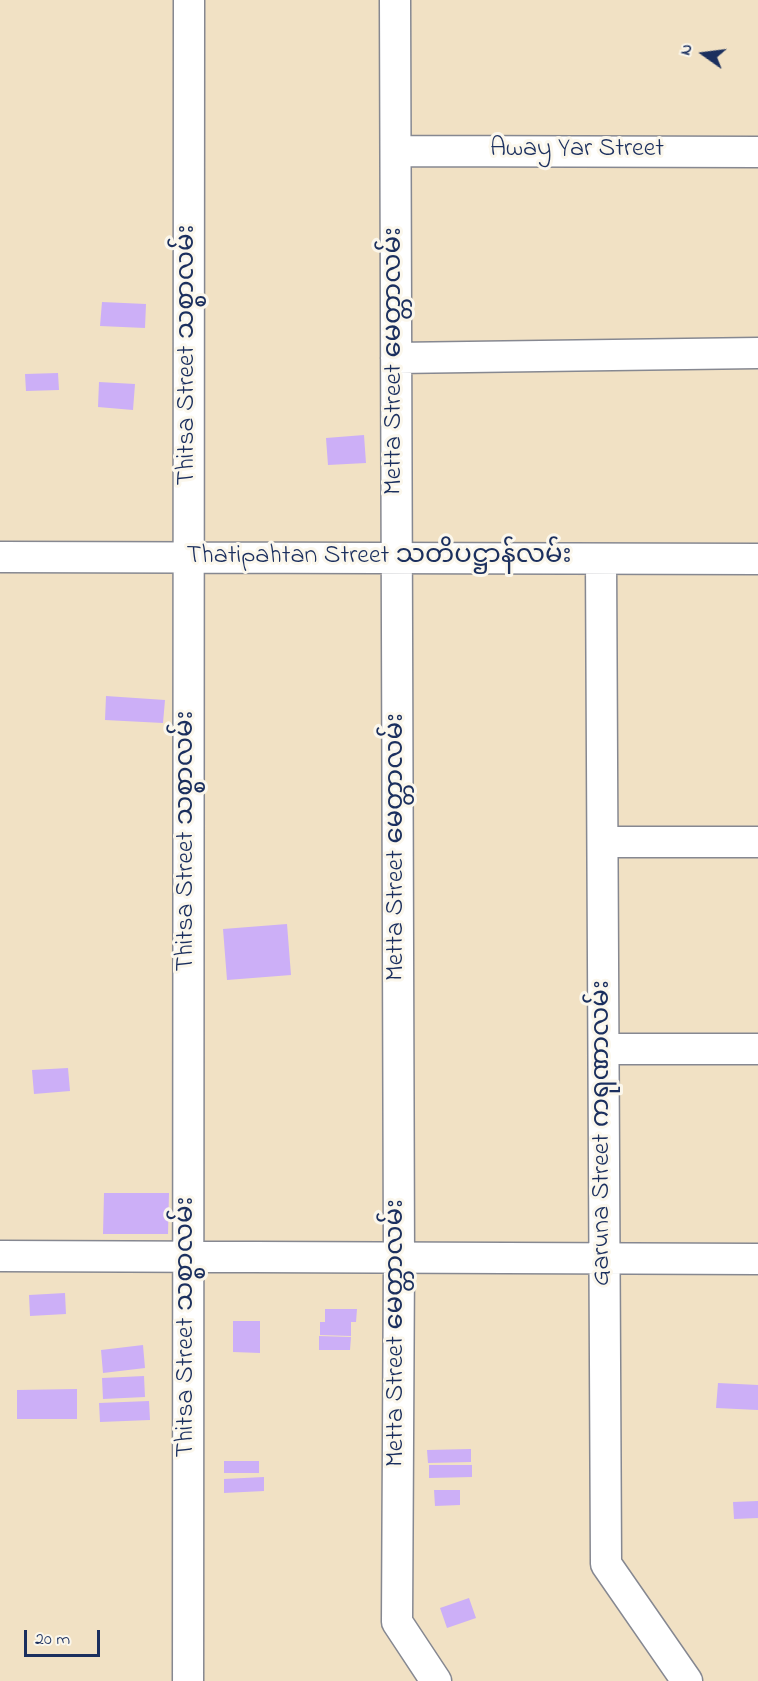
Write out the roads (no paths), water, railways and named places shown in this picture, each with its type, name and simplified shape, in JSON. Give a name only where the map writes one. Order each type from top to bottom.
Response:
[{"type":"street","name":"Thitsa Street သစ္စာလမ်း","points":[[188,1681],[189,0]]},
{"type":"street","name":"Metta Street မေတ္တာလမ်း","points":[[395,0],[399,1258],[397,1622],[436,1681]]},
{"type":"street","name":"Away Yar Street","points":[[396,151],[758,152]]},
{"type":"street","points":[[396,358],[758,353]]},
{"type":"street","name":"Thatipahtan Street သတိပဋ္ဌာန်လမ်း","points":[[0,557],[758,560]]},
{"type":"street","name":"Garuna Street ကရုဏာလမ်း","points":[[601,559],[606,1564],[687,1681]]},
{"type":"street","points":[[604,842],[758,842]]},
{"type":"street","points":[[604,1049],[758,1049]]},
{"type":"street","points":[[0,1256],[758,1259]]}]
